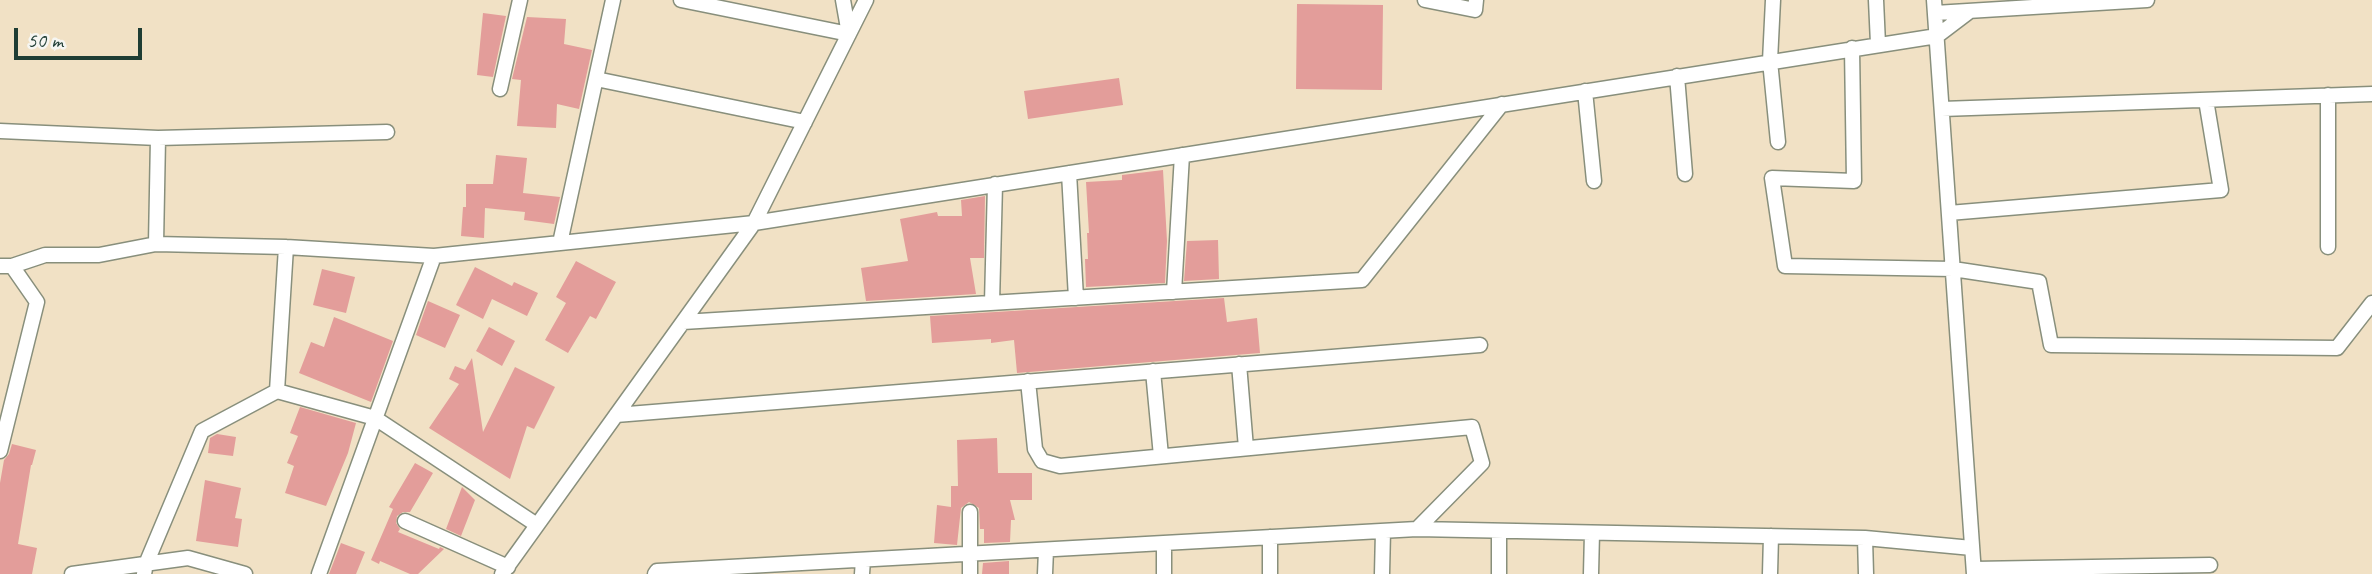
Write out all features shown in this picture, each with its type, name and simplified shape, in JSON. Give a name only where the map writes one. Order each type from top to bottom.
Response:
[{"type":"street","points":[[500,89],[520,0]]},
{"type":"street","points":[[560,243],[613,0]]},
{"type":"street","points":[[681,0],[849,34]]},
{"type":"street","points":[[843,0],[849,34]]},
{"type":"street","points":[[405,521],[505,570],[754,223],[866,0]]},
{"type":"street","points":[[1425,0],[1475,10],[1476,0]]},
{"type":"street","points":[[1773,0],[1770,61],[1778,142]]},
{"type":"street","points":[[1876,0],[1878,44]]},
{"type":"street","points":[[2147,0],[1970,11],[1935,6],[1974,571],[2210,565]]},
{"type":"street","points":[[0,451],[37,302],[6,266],[45,254],[99,254],[156,244],[286,247],[434,256],[754,223],[1937,36],[1970,11]]},
{"type":"street","points":[[1852,48],[1854,181],[1772,178],[1785,266],[1953,269],[2039,282],[2050,345],[2337,348],[2372,303]]},
{"type":"street","points":[[1677,76],[1685,174]]},
{"type":"street","points":[[596,79],[805,122]]},
{"type":"street","points":[[1584,91],[1594,181]]},
{"type":"street","points":[[1942,109],[2372,94]]},
{"type":"street","points":[[2328,95],[2328,247]]},
{"type":"street","points":[[1949,213],[2221,190],[2206,100]]},
{"type":"street","points":[[683,322],[1362,280],[1502,104]]},
{"type":"street","points":[[0,131],[158,138],[387,132]]},
{"type":"street","points":[[156,244],[158,138]]},
{"type":"street","points":[[1174,292],[1182,155]]},
{"type":"street","points":[[1069,173],[1076,298]]},
{"type":"street","points":[[992,303],[995,184]]},
{"type":"street","points":[[277,391],[286,247]]},
{"type":"street","points":[[319,574],[434,256]]},
{"type":"street","points":[[616,415],[1480,345]]},
{"type":"street","points":[[1239,364],[1246,448]]},
{"type":"street","points":[[1153,371],[1161,456]]},
{"type":"street","points":[[1028,382],[1035,449],[1042,461],[1060,466],[1472,427],[1482,463],[1417,529]]},
{"type":"street","points":[[145,569],[202,431],[277,391],[375,418],[537,525]]},
{"type":"street","points":[[970,512],[970,574]]},
{"type":"street","points":[[655,574],[657,571],[862,567],[971,554],[1417,529],[1866,538],[1972,548]]},
{"type":"street","points":[[1382,574],[1383,531]]},
{"type":"street","points":[[1499,531],[1499,574]]},
{"type":"street","points":[[1591,574],[1592,533]]},
{"type":"street","points":[[1270,555],[1287,536]]},
{"type":"street","points":[[1770,574],[1771,536]]},
{"type":"street","points":[[1270,537],[1270,574]]},
{"type":"street","points":[[1866,538],[1866,574]]},
{"type":"street","points":[[1164,543],[1164,574]]},
{"type":"street","points":[[1045,574],[1046,550]]},
{"type":"street","points":[[72,574],[145,569],[188,558],[245,574]]},
{"type":"building","points":[[1297,4],[1383,5],[1382,90],[1296,89]]},
{"type":"building","points":[[483,13],[506,16],[493,77],[477,75]]},
{"type":"building","points":[[527,17],[566,19],[564,44],[592,50],[579,109],[557,104],[556,128],[517,126],[521,80],[512,79]]},
{"type":"building","points":[[1119,78],[1123,105],[1028,119],[1024,91]]},
{"type":"building","points":[[496,155],[527,158],[523,193],[560,197],[554,224],[524,220],[525,212],[485,208],[484,238],[461,236],[463,207],[466,207],[466,184],[493,184]]},
{"type":"building","points":[[1163,170],[1167,241],[1165,283],[1086,287],[1085,259],[1088,259],[1089,233],[1086,182],[1122,180],[1122,175]]},
{"type":"building","points":[[985,196],[984,258],[970,258],[976,294],[866,301],[861,268],[908,261],[900,219],[937,212],[938,216],[962,216],[961,200]]},
{"type":"building","points":[[1218,240],[1219,279],[1184,281],[1187,241]]},
{"type":"building","points":[[576,261],[616,282],[596,319],[590,316],[568,353],[545,340],[566,303],[556,297]]},
{"type":"building","points":[[475,267],[512,286],[514,282],[538,293],[527,316],[492,299],[483,319],[456,305]]},
{"type":"building","points":[[322,269],[355,277],[346,313],[313,305]]},
{"type":"building","points":[[1224,298],[1227,322],[1257,318],[1260,353],[1017,373],[1014,340],[991,343],[991,339],[932,343],[930,316]]},
{"type":"building","points":[[428,301],[460,315],[445,348],[416,335]]},
{"type":"building","points":[[334,317],[393,341],[371,402],[299,373],[311,342],[324,347]]},
{"type":"building","points":[[489,327],[515,341],[502,366],[476,351]]},
{"type":"building","points":[[472,358],[483,432],[515,367],[555,387],[534,429],[527,426],[510,479],[429,428],[459,384],[449,379],[455,366],[465,370]]},
{"type":"building","points":[[300,407],[356,423],[348,453],[326,506],[285,493],[294,466],[287,463],[298,436],[290,433]]},
{"type":"building","points":[[217,434],[236,437],[233,456],[208,453],[210,438]]},
{"type":"building","points":[[997,438],[998,473],[1032,473],[1032,500],[1010,500],[1015,520],[1011,520],[1010,542],[984,543],[979,508],[969,502],[961,508],[957,545],[934,543],[937,505],[951,507],[951,486],[958,486],[957,440]]},
{"type":"building","points":[[12,444],[36,450],[18,544],[37,548],[32,574],[0,574],[0,483],[4,460]]},
{"type":"building","points":[[415,463],[433,473],[410,512],[397,516],[396,523],[400,529],[398,532],[444,549],[418,574],[410,574],[371,560],[393,509],[389,507]]},
{"type":"building","points":[[205,480],[241,488],[235,518],[242,519],[238,547],[196,541]]},
{"type":"building","points":[[462,487],[475,500],[461,536],[446,529]]},
{"type":"building","points":[[341,543],[365,552],[356,574],[329,574]]},
{"type":"building","points":[[1009,561],[1009,574],[982,574],[983,563]]}]
